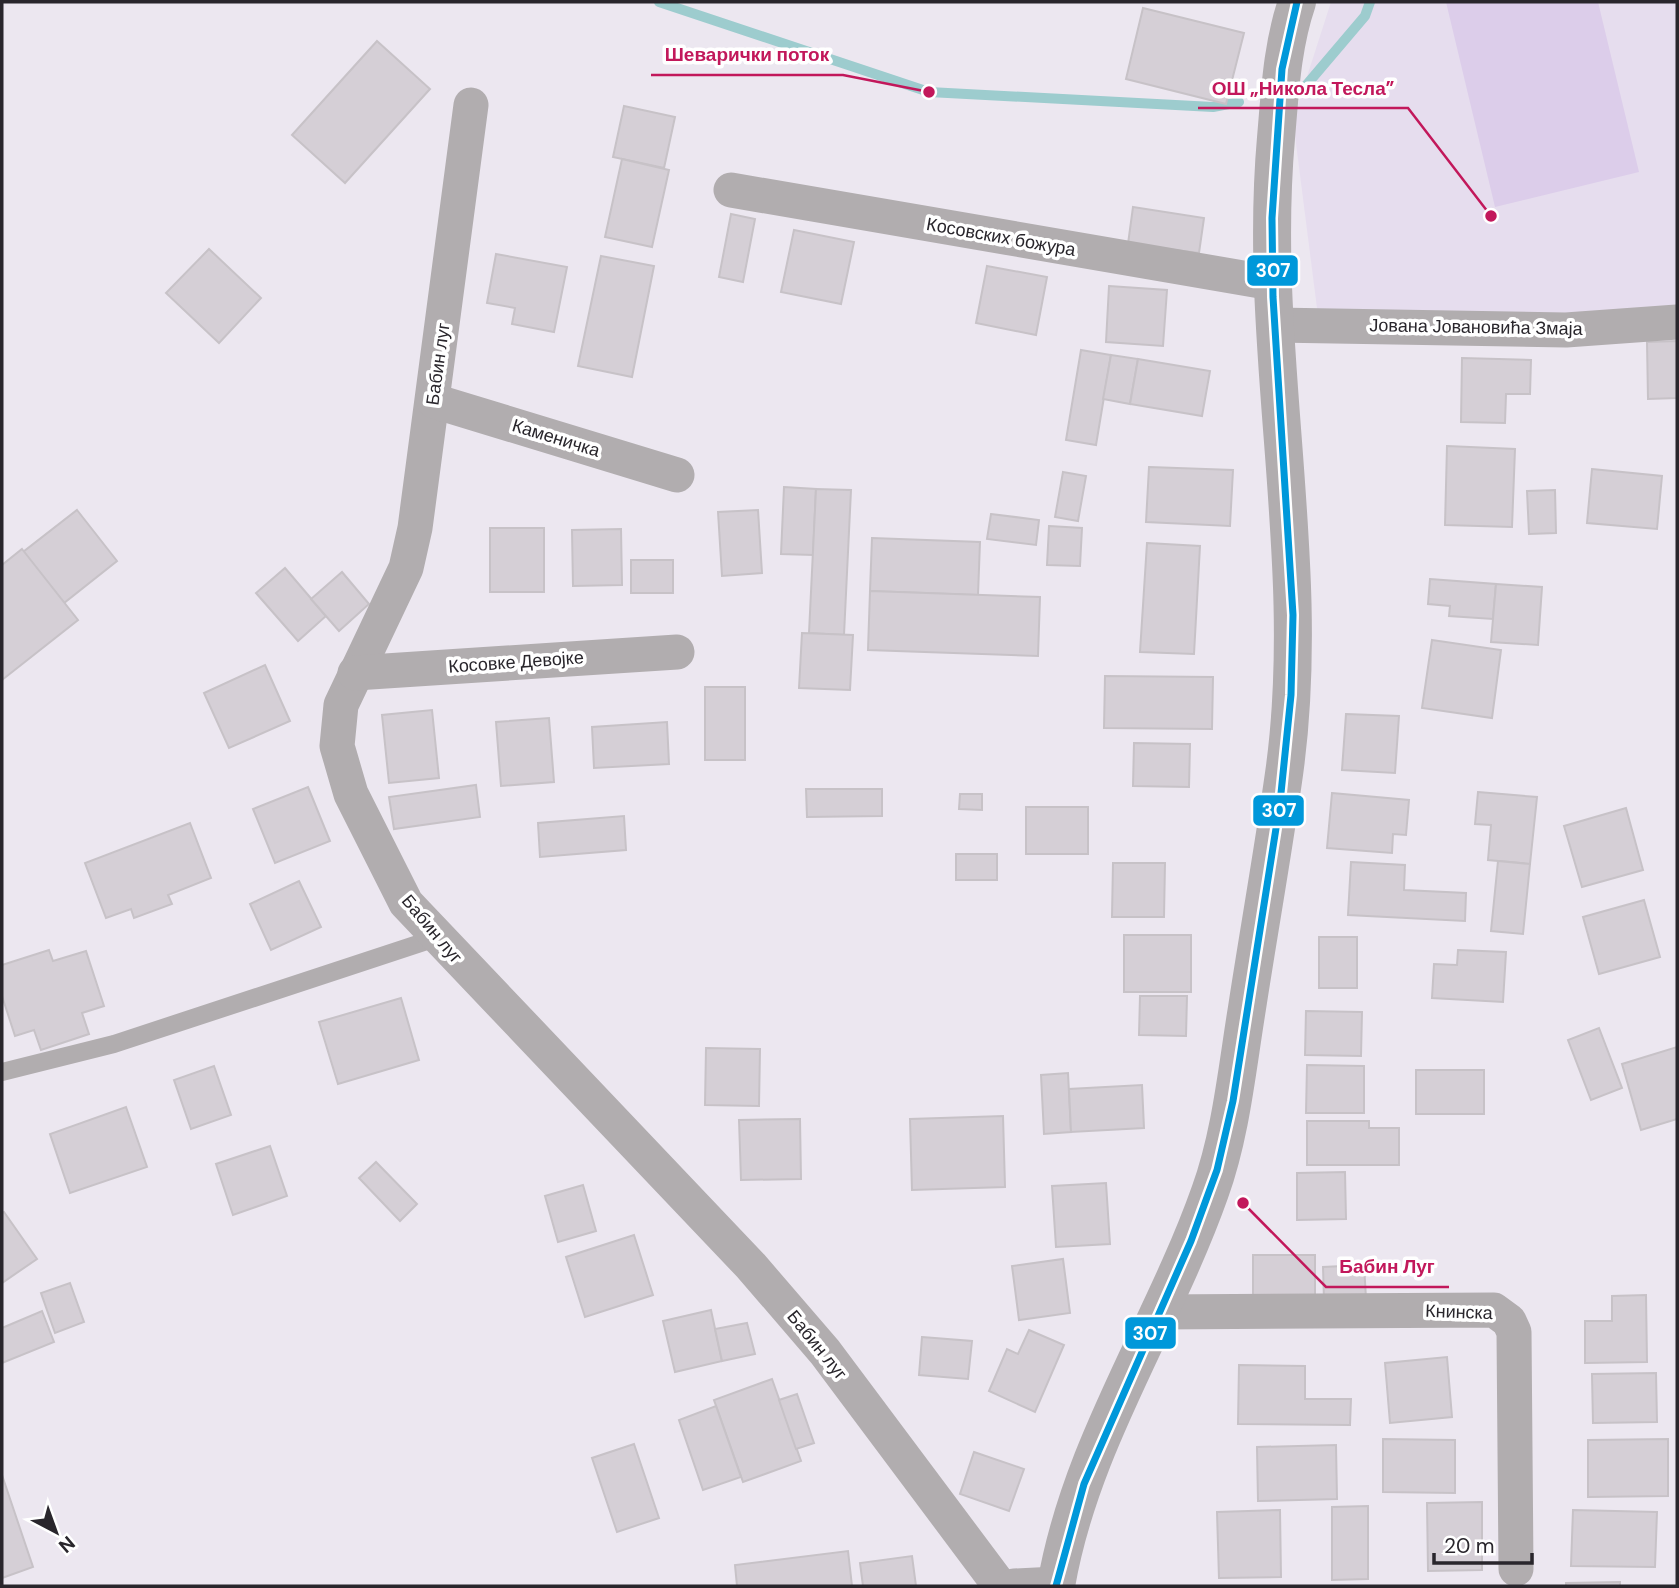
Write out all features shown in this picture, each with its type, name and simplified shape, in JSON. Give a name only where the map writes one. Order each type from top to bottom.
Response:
[{"type":"street","points":[[1014,1586],[1056,1585],[1071,1520],[1093,1455],[1187,1252],[1212,1188],[1233,1098],[1291,719],[1295,617],[1272,283],[1272,184],[1287,36],[1297,2]]},
{"type":"street","name":"Бабин луг","points":[[471,105],[434,401],[420,477],[415,528],[406,568],[341,705],[337,746],[351,794],[406,903],[436,938],[767,1285],[825,1352],[1000,1586]]},
{"type":"street","name":"Косовских божура","points":[[731,190],[1272,283]]},
{"type":"street","name":"Јована Јовановића Змаја","points":[[1275,326],[1566,330],[1677,322]]},
{"type":"street","name":"Каменичка","points":[[434,401],[677,475]]},
{"type":"street","name":"Косовке Девојке","points":[[355,673],[677,652]]},
{"type":"street","name":"Книнска","points":[[1158,1312],[1494,1310],[1502,1314],[1514,1332],[1516,1569]]},
{"type":"lane","points":[[2,1072],[114,1044],[436,938]]},
{"type":"shaded area","points":[[1331,2],[1677,2],[1677,311],[1319,324],[1293,120]]},
{"type":"shaded area","points":[[1446,2],[1598,2],[1639,172],[1495,207]]},
{"type":"building","points":[[1143,8],[1244,33],[1226,104],[1126,79]]},
{"type":"building","points":[[377,41],[430,89],[345,183],[292,135]]},
{"type":"building","points":[[624,106],[675,117],[664,168],[613,157]]},
{"type":"building","points":[[622,159],[669,170],[652,247],[605,237]]},
{"type":"building","points":[[1133,207],[1204,218],[1199,253],[1128,244]]},
{"type":"building","points":[[731,214],[755,219],[743,282],[719,277]]},
{"type":"building","points":[[794,230],[854,242],[841,304],[781,292]]},
{"type":"building","points":[[209,249],[261,298],[219,343],[166,293]]},
{"type":"building","points":[[496,254],[567,267],[554,332],[512,324],[515,308],[487,303]]},
{"type":"building","points":[[601,256],[654,266],[632,377],[578,366]]},
{"type":"building","points":[[987,266],[1047,277],[1036,335],[976,323]]},
{"type":"building","points":[[1109,286],[1167,290],[1163,346],[1106,342]]},
{"type":"building","points":[[1677,341],[1677,398],[1648,399],[1647,342]]},
{"type":"building","points":[[1081,350],[1111,355],[1096,445],[1066,440]]},
{"type":"building","points":[[1111,355],[1138,359],[1130,404],[1103,399]]},
{"type":"building","points":[[1462,358],[1531,360],[1530,394],[1506,394],[1505,423],[1461,422]]},
{"type":"building","points":[[1138,359],[1210,371],[1202,416],[1130,404]]},
{"type":"building","points":[[1447,446],[1515,449],[1512,527],[1445,525]]},
{"type":"building","points":[[1149,467],[1233,470],[1230,526],[1146,522]]},
{"type":"building","points":[[1592,469],[1662,476],[1657,529],[1587,523]]},
{"type":"building","points":[[1063,472],[1086,476],[1078,521],[1055,517]]},
{"type":"building","points":[[784,487],[816,489],[813,555],[781,554]]},
{"type":"building","points":[[816,489],[851,490],[844,635],[809,633]]},
{"type":"building","points":[[1555,490],[1556,533],[1529,534],[1527,491]]},
{"type":"building","points":[[77,510],[117,561],[64,603],[23,552]]},
{"type":"building","points":[[758,510],[762,573],[722,576],[718,512]]},
{"type":"building","points":[[991,514],[1039,520],[1036,545],[987,539]]},
{"type":"building","points":[[1049,526],[1082,528],[1080,566],[1047,565]]},
{"type":"building","points":[[490,528],[544,528],[544,592],[490,592]]},
{"type":"building","points":[[621,529],[622,585],[573,586],[572,530]]},
{"type":"building","points":[[872,538],[980,542],[978,595],[870,591]]},
{"type":"building","points":[[1147,543],[1200,546],[1194,654],[1140,652]]},
{"type":"building","points":[[22,549],[78,620],[2,680],[2,565]]},
{"type":"building","points":[[631,560],[673,560],[673,593],[631,593]]},
{"type":"building","points":[[285,568],[326,616],[298,641],[256,593]]},
{"type":"building","points":[[342,572],[369,604],[339,631],[311,599]]},
{"type":"building","points":[[1430,579],[1496,584],[1493,619],[1449,616],[1450,606],[1428,604]]},
{"type":"building","points":[[1496,584],[1542,587],[1538,645],[1491,642]]},
{"type":"building","points":[[870,591],[1040,597],[1038,656],[868,650]]},
{"type":"building","points":[[802,633],[853,635],[850,690],[799,688]]},
{"type":"building","points":[[1432,640],[1501,650],[1492,718],[1422,708]]},
{"type":"building","points":[[265,665],[290,721],[229,748],[204,693]]},
{"type":"building","points":[[1105,676],[1213,677],[1212,729],[1104,728]]},
{"type":"building","points":[[705,687],[745,687],[745,760],[705,760]]},
{"type":"building","points":[[432,710],[439,778],[389,783],[382,715]]},
{"type":"building","points":[[1346,714],[1399,716],[1395,773],[1342,770]]},
{"type":"building","points":[[549,718],[554,782],[501,786],[496,722]]},
{"type":"building","points":[[667,722],[669,764],[594,768],[592,727]]},
{"type":"building","points":[[1134,743],[1190,744],[1189,787],[1133,786]]},
{"type":"building","points":[[476,785],[480,817],[394,829],[389,797]]},
{"type":"building","points":[[308,787],[330,841],[275,863],[253,809]]},
{"type":"building","points":[[806,789],[882,789],[882,816],[807,817]]},
{"type":"building","points":[[1478,792],[1537,797],[1530,864],[1488,860],[1491,825],[1475,824]]},
{"type":"building","points":[[1332,793],[1409,800],[1406,835],[1393,834],[1392,853],[1327,848]]},
{"type":"building","points":[[960,794],[982,794],[982,810],[959,809]]},
{"type":"building","points":[[1026,807],[1088,807],[1088,854],[1026,854]]},
{"type":"building","points":[[1626,808],[1643,870],[1582,887],[1564,826]]},
{"type":"building","points":[[624,816],[626,850],[540,857],[538,823]]},
{"type":"building","points":[[190,823],[211,878],[168,895],[172,904],[134,918],[131,909],[106,918],[85,863]]},
{"type":"building","points":[[956,854],[997,854],[997,880],[956,880]]},
{"type":"building","points":[[1498,861],[1530,864],[1523,934],[1491,931]]},
{"type":"building","points":[[1351,862],[1405,865],[1404,890],[1466,893],[1465,921],[1348,915]]},
{"type":"building","points":[[1113,863],[1165,863],[1164,917],[1112,917]]},
{"type":"building","points":[[299,881],[321,927],[271,950],[250,904]]},
{"type":"building","points":[[1644,900],[1660,957],[1599,974],[1583,917]]},
{"type":"building","points":[[1124,935],[1191,935],[1191,992],[1124,992]]},
{"type":"building","points":[[1319,937],[1357,937],[1357,988],[1319,988]]},
{"type":"building","points":[[49,950],[53,961],[86,951],[104,1006],[82,1013],[89,1034],[41,1050],[34,1030],[15,1036],[2,996],[2,965]]},
{"type":"building","points":[[1458,950],[1506,952],[1503,1002],[1432,998],[1434,964],[1457,965]]},
{"type":"building","points":[[1140,996],[1187,996],[1186,1036],[1139,1035]]},
{"type":"building","points":[[401,998],[419,1060],[338,1084],[319,1022]]},
{"type":"building","points":[[1306,1011],[1362,1012],[1361,1056],[1305,1055]]},
{"type":"building","points":[[1599,1028],[1622,1088],[1591,1100],[1568,1040]]},
{"type":"building","points":[[1677,1047],[1677,1119],[1641,1130],[1622,1064]]},
{"type":"building","points":[[706,1048],[760,1049],[759,1106],[705,1105]]},
{"type":"building","points":[[1307,1065],[1364,1066],[1364,1113],[1306,1113]]},
{"type":"building","points":[[214,1066],[231,1115],[191,1129],[174,1080]]},
{"type":"building","points":[[1416,1070],[1484,1070],[1484,1114],[1416,1114]]},
{"type":"building","points":[[1068,1073],[1071,1132],[1044,1134],[1041,1075]]},
{"type":"building","points":[[1142,1085],[1144,1128],[1071,1132],[1069,1089]]},
{"type":"building","points":[[126,1107],[147,1167],[70,1193],[50,1134]]},
{"type":"building","points":[[1003,1116],[1005,1187],[912,1190],[910,1119]]},
{"type":"building","points":[[800,1119],[801,1179],[741,1180],[739,1120]]},
{"type":"building","points":[[1307,1121],[1369,1121],[1369,1128],[1399,1128],[1399,1165],[1307,1165]]},
{"type":"building","points":[[270,1146],[287,1196],[233,1215],[216,1164]]},
{"type":"building","points":[[376,1162],[417,1204],[400,1221],[359,1178]]},
{"type":"building","points":[[1345,1172],[1346,1219],[1297,1220],[1297,1173]]},
{"type":"building","points":[[1106,1183],[1110,1244],[1056,1247],[1052,1186]]},
{"type":"building","points":[[583,1185],[596,1231],[558,1242],[545,1196]]},
{"type":"building","points":[[4,1212],[37,1259],[2,1283],[2,1213]]},
{"type":"building","points":[[634,1235],[653,1295],[585,1317],[566,1257]]},
{"type":"building","points":[[1253,1255],[1315,1255],[1315,1303],[1253,1303]]},
{"type":"building","points":[[1063,1259],[1070,1313],[1019,1320],[1012,1266]]},
{"type":"building","points":[[1364,1265],[1366,1298],[1324,1300],[1323,1267]]},
{"type":"building","points":[[70,1283],[84,1322],[55,1333],[41,1293]]},
{"type":"building","points":[[1646,1295],[1647,1362],[1585,1363],[1585,1321],[1612,1321],[1612,1296]]},
{"type":"building","points":[[711,1310],[722,1361],[675,1372],[663,1321]]},
{"type":"building","points":[[42,1311],[54,1342],[2,1363],[2,1328]]},
{"type":"building","points":[[747,1323],[755,1354],[722,1361],[715,1329]]},
{"type":"building","points":[[1029,1330],[1064,1345],[1035,1412],[989,1391],[1007,1349],[1018,1354]]},
{"type":"building","points":[[922,1337],[972,1341],[968,1379],[919,1375]]},
{"type":"building","points":[[1447,1357],[1452,1417],[1390,1423],[1385,1363]]},
{"type":"building","points":[[1239,1365],[1305,1366],[1305,1399],[1351,1399],[1350,1425],[1238,1424]]},
{"type":"building","points":[[1656,1373],[1657,1422],[1593,1423],[1592,1374]]},
{"type":"building","points":[[772,1379],[801,1461],[743,1482],[714,1400]]},
{"type":"building","points":[[797,1394],[814,1443],[796,1449],[779,1400]]},
{"type":"building","points":[[716,1406],[741,1477],[703,1490],[679,1420]]},
{"type":"building","points":[[1383,1439],[1455,1440],[1455,1493],[1383,1492]]},
{"type":"building","points":[[1668,1439],[1668,1496],[1588,1497],[1588,1440]]},
{"type":"building","points":[[634,1444],[659,1518],[617,1532],[592,1458]]},
{"type":"building","points":[[1336,1445],[1337,1499],[1258,1501],[1257,1447]]},
{"type":"building","points":[[974,1452],[1024,1469],[1009,1511],[960,1494]]},
{"type":"building","points":[[2,1475],[33,1567],[2,1578]]},
{"type":"building","points":[[1482,1502],[1482,1570],[1428,1571],[1427,1503]]},
{"type":"building","points":[[1368,1506],[1368,1579],[1332,1580],[1332,1507]]},
{"type":"building","points":[[1280,1510],[1281,1577],[1219,1578],[1217,1512]]},
{"type":"building","points":[[1573,1510],[1657,1512],[1655,1567],[1571,1566]]},
{"type":"building","points":[[848,1551],[852,1586],[737,1586],[735,1565]]},
{"type":"building","points":[[912,1556],[916,1586],[863,1586],[860,1563]]},
{"type":"building","points":[[1620,1582],[1620,1586],[1566,1586],[1566,1583]]},
{"type":"waterway","points":[[659,2],[929,92],[1213,107],[1239,102]]},
{"type":"waterway","points":[[1299,90],[1303,89],[1365,16],[1370,2]]},
{"type":"transit line","name":"307","points":[[1056,1586],[1084,1484],[1191,1241],[1217,1170],[1233,1101],[1280,803],[1291,695],[1293,615],[1273,297],[1272,218],[1282,69],[1297,2]]},
{"type":"place","name":"Шеварички поток","points":[[929,92]]},
{"type":"place","name":"ОШ „Никола Тесла”","points":[[1491,216]]},
{"type":"place","name":"Бабин Луг","points":[[1243,1203]]}]
